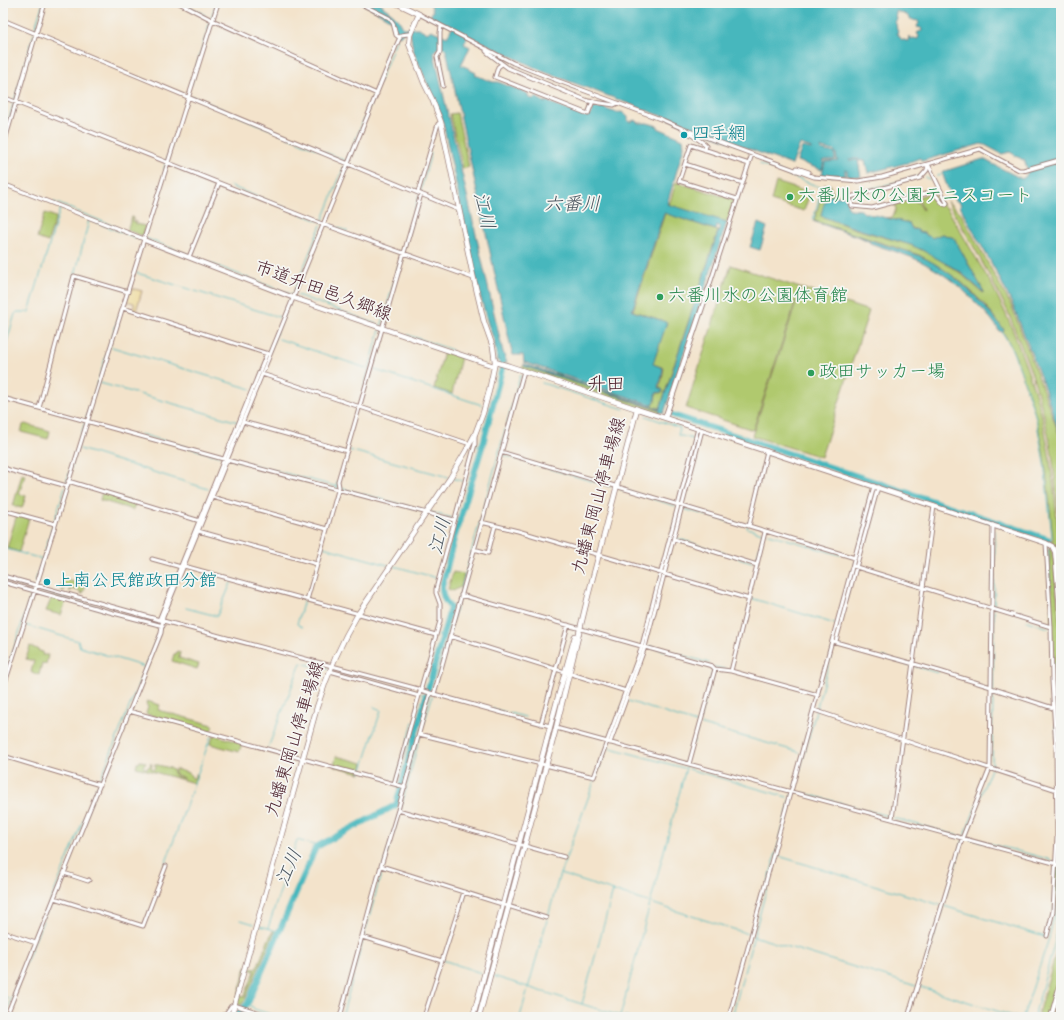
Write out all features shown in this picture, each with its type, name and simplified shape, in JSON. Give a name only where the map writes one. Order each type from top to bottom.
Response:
[{"type":"main road","points":[[396,3],[419,14],[411,32]]},
{"type":"main road","name":"九蟠東岡山停車場線","points":[[230,1017],[302,759],[330,668],[347,632],[358,614],[454,472],[470,444],[475,434],[492,381],[495,364],[493,347],[484,322],[441,122],[411,49],[409,41],[411,32]]},
{"type":"main road","name":"九蟠東岡山停車場線","points":[[478,1017],[508,906],[540,763],[567,673],[637,410],[507,365],[495,364]]},
{"type":"main road","name":"九蟠東岡山停車場線","points":[[473,1017],[503,904],[546,765],[556,728],[567,673]]},
{"type":"street","points":[[3,147],[45,3]]},
{"type":"street","points":[[179,3],[375,94]]},
{"type":"street","points":[[3,689],[218,3]]},
{"type":"street","points":[[359,3],[389,18],[393,23],[399,37]]},
{"type":"street","points":[[419,14],[487,48],[513,63],[681,128],[796,171],[820,178],[858,181],[882,177],[980,149],[1019,170],[1025,170],[1061,160]]},
{"type":"street","points":[[3,20],[460,210]]},
{"type":"street","points":[[441,26],[440,52],[437,57],[443,86]]},
{"type":"street","points":[[6,1017],[161,633],[159,622],[163,617],[225,459],[396,41],[402,35],[411,32]]},
{"type":"street","points":[[487,48],[486,51],[488,53],[508,68],[588,101],[614,105],[618,103]]},
{"type":"street","points":[[502,64],[498,67],[495,77],[588,114],[593,101]]},
{"type":"street","points":[[3,97],[322,223],[474,278]]},
{"type":"street","points":[[307,599],[358,406],[403,253],[410,236],[438,124],[441,122]]},
{"type":"street","points":[[681,128],[705,144],[705,150]]},
{"type":"street","points":[[737,199],[679,181],[691,145],[749,164]]},
{"type":"street","points":[[665,418],[752,154]]},
{"type":"street","points":[[685,164],[742,183]]},
{"type":"street","points":[[928,164],[947,203],[946,204],[943,204],[932,192],[872,208],[852,206],[850,197],[920,178],[927,170],[928,164]]},
{"type":"street","points":[[796,171],[797,168],[809,172]]},
{"type":"street","points":[[190,256],[219,183]]},
{"type":"street","points":[[3,184],[144,239]]},
{"type":"street","name":"市道升田邑久郷線","points":[[144,239],[292,297],[381,328],[495,364]]},
{"type":"street","points":[[40,408],[74,277],[127,292]]},
{"type":"street","points":[[123,308],[269,354]]},
{"type":"street","points":[[182,567],[198,531],[200,521],[212,497],[225,459],[243,422],[269,354]]},
{"type":"street","points":[[340,1017],[382,867],[400,811],[405,787],[421,734],[431,693],[450,636],[524,371]]},
{"type":"street","points":[[262,374],[470,444]]},
{"type":"street","points":[[3,398],[454,520]]},
{"type":"street","points":[[637,410],[876,486],[1046,543],[1052,546],[1055,552],[1061,622]]},
{"type":"street","points":[[243,422],[347,450]]},
{"type":"street","points":[[421,734],[594,776],[609,743],[643,646],[700,429]]},
{"type":"street","points":[[395,784],[440,621],[440,608],[436,589],[475,444],[475,434]]},
{"type":"street","points":[[748,526],[767,451]]},
{"type":"street","points":[[501,452],[855,558]]},
{"type":"street","points":[[3,467],[66,486]]},
{"type":"street","points":[[68,482],[200,521]]},
{"type":"street","points":[[854,566],[876,486]]},
{"type":"street","points":[[729,1017],[876,486]]},
{"type":"street","points":[[212,497],[326,528]]},
{"type":"street","points":[[662,574],[674,538],[680,506]]},
{"type":"street","points":[[892,818],[934,506]]},
{"type":"street","points":[[3,510],[54,524]]},
{"type":"street","points":[[481,522],[518,531],[748,599]]},
{"type":"street","points":[[908,1017],[963,838],[991,768],[993,525]]},
{"type":"street","points":[[474,549],[488,553],[495,526]]},
{"type":"street","points":[[198,531],[316,564]]},
{"type":"street","points":[[731,672],[765,532]]},
{"type":"street","points":[[674,538],[756,564]]},
{"type":"street","points":[[1046,543],[1056,749],[1057,837],[1057,863],[1053,911],[1047,936]]},
{"type":"street","points":[[152,559],[307,599],[436,635]]},
{"type":"street","points":[[854,566],[1051,627]]},
{"type":"street","points":[[3,576],[35,589],[421,693],[431,693],[609,743],[1057,863]]},
{"type":"street","points":[[3,582],[159,622]]},
{"type":"street","points":[[461,594],[714,668],[818,696]]},
{"type":"street","points":[[541,724],[568,625]]},
{"type":"street","points":[[450,636],[626,691]]},
{"type":"street","points":[[834,641],[992,687],[1054,708]]},
{"type":"street","points":[[609,743],[643,646]]},
{"type":"street","points":[[330,668],[421,693]]},
{"type":"street","points":[[688,764],[714,668]]},
{"type":"street","points":[[815,710],[1056,790]]},
{"type":"street","points":[[129,711],[405,787]]},
{"type":"street","points":[[3,756],[99,784]]},
{"type":"street","points":[[400,811],[564,857]]},
{"type":"street","points":[[54,898],[144,926],[166,866]]},
{"type":"street","points":[[382,867],[546,918]]},
{"type":"street","points":[[64,874],[88,881],[89,880]]},
{"type":"street","points":[[424,1017],[464,893]]},
{"type":"street","points":[[3,932],[35,942]]},
{"type":"street","points":[[363,937],[441,961]]},
{"type":"street","points":[[1051,1017],[1061,981]]},
{"type":"street","points":[[220,1017],[227,1012],[231,1006],[249,1009],[273,1017]]},
{"type":"green space","points":[[457,113],[469,167],[463,169],[450,114]]},
{"type":"green space","points":[[676,182],[732,199],[733,202],[727,222],[669,205]]},
{"type":"green space","name":"六番川水の公園テニスコート","points":[[776,182],[810,193],[804,211],[771,201]]},
{"type":"green space","points":[[825,184],[831,185],[831,191],[836,193],[838,197],[832,195],[826,199],[821,216],[855,229],[911,245],[922,250],[959,272],[983,293],[984,292],[954,238],[942,234],[932,238],[927,236],[925,232],[918,232],[918,230],[912,228],[909,223],[886,218],[893,217],[896,209],[894,203],[902,203],[912,198],[918,202],[923,210],[920,196],[932,193],[944,207],[947,208],[993,287],[1012,328],[1042,415],[1054,489],[1061,562],[1061,596],[1056,547],[1049,542],[1049,540],[1053,540],[1047,477],[1039,429],[1020,369],[1013,350],[1003,332],[1004,330],[984,304],[971,291],[937,265],[919,255],[814,221]]},
{"type":"green space","points":[[947,201],[961,214],[1012,307],[1061,440],[1061,537],[1052,454],[1044,415],[1033,377],[1008,312],[976,251]]},
{"type":"green space","points":[[45,213],[56,217],[48,242],[37,238]]},
{"type":"green space","points":[[665,213],[718,231],[660,408],[652,406],[655,401],[656,394],[663,392],[663,390],[659,387],[664,368],[653,364],[667,322],[633,311]]},
{"type":"green space","points":[[132,217],[136,224],[145,226],[143,235],[127,230]]},
{"type":"green space","points":[[731,265],[800,288],[753,430],[686,408]]},
{"type":"green space","name":"政田サッカー場","points":[[801,288],[869,311],[821,457],[752,436]]},
{"type":"green space","points":[[444,352],[461,357],[452,394],[434,388]]},
{"type":"green space","points":[[523,366],[553,376],[554,373],[561,375],[561,378],[615,396],[616,393],[621,395],[620,398],[660,411],[659,414],[522,369]]},
{"type":"green space","points":[[25,424],[50,431],[48,439],[21,432],[23,425]]},
{"type":"green space","points":[[22,474],[25,475],[19,494],[26,496],[22,508],[13,506]]},
{"type":"green space","points":[[102,492],[136,503],[133,510],[100,500]]},
{"type":"green space","points":[[17,514],[29,518],[19,552],[7,548]]},
{"type":"green space","points":[[1049,549],[1052,550],[1054,561],[1061,638],[1061,861],[1059,863],[1059,751]]},
{"type":"green space","points":[[453,572],[464,574],[461,587],[454,591],[448,589]]},
{"type":"green space","points":[[63,579],[86,585],[83,594],[81,594],[82,592],[72,589],[69,591],[70,588],[65,587],[64,591],[61,590],[62,588],[60,588]]},
{"type":"green space","points":[[52,597],[66,601],[61,615],[46,611]]},
{"type":"green space","points":[[30,646],[43,652],[42,655],[48,655],[46,664],[42,663],[39,675],[31,672],[34,661],[26,659]]},
{"type":"green space","points":[[177,651],[180,652],[179,658],[199,664],[197,669],[172,661],[174,654],[176,654]]},
{"type":"green space","points":[[147,701],[160,705],[158,710],[213,725],[211,732],[146,714],[148,707],[146,704]]},
{"type":"green space","points":[[214,735],[242,743],[239,752],[210,744]]},
{"type":"green space","points":[[336,756],[363,763],[360,773],[334,766]]},
{"type":"green space","points":[[140,761],[146,762],[143,766],[145,768],[151,765],[151,763],[152,766],[151,768],[153,770],[156,767],[154,764],[170,768],[173,770],[175,776],[182,778],[184,778],[175,774],[175,769],[189,773],[193,779],[197,774],[194,783],[136,767],[137,763]]},
{"type":"green space","points":[[1058,865],[1061,867],[1061,975],[1050,1017],[1037,1017],[1059,941],[1057,938],[1057,907],[1055,906]]},
{"type":"green space","points":[[273,931],[275,931],[245,1000],[241,1005],[236,1004],[246,967],[256,969]],"holes":[[[247,969],[255,971],[244,997],[240,996]]]},
{"type":"sand","points":[[131,288],[142,291],[136,311],[133,310],[134,303],[126,301]]},
{"type":"water","name":"六番川","points":[[362,3],[380,3],[392,13],[403,28],[419,28],[427,33],[431,30],[447,37],[452,27],[430,16],[433,11],[431,5],[428,3],[1061,3],[1061,153],[1059,150],[1061,156],[1061,438],[1043,384],[1014,308],[998,275],[968,222],[960,206],[961,204],[954,198],[949,190],[942,172],[983,159],[1022,179],[1026,176],[1028,171],[1024,159],[1023,160],[1010,152],[1002,154],[981,144],[922,161],[920,158],[907,163],[868,173],[865,160],[859,161],[859,159],[849,159],[858,160],[861,177],[847,176],[847,170],[845,170],[845,176],[822,175],[825,162],[838,161],[836,153],[835,160],[824,160],[822,170],[797,161],[802,147],[812,148],[800,144],[792,165],[542,71],[468,36],[464,44],[470,47],[461,65],[476,73],[475,75],[527,93],[529,98],[534,99],[535,97],[545,103],[546,101],[587,117],[588,115],[590,116],[593,108],[595,107],[603,107],[607,110],[622,112],[628,117],[629,122],[635,120],[638,123],[647,123],[658,126],[658,128],[683,139],[684,147],[667,204],[727,222],[664,413],[659,412],[660,410],[524,366],[524,364],[660,409],[720,226],[717,225],[716,230],[664,213],[632,311],[667,322],[653,364],[663,368],[661,380],[658,386],[663,390],[662,392],[656,393],[655,401],[652,405],[524,362],[523,355],[513,355],[510,344],[446,49],[444,47],[436,49],[434,53],[447,116],[449,117],[503,352],[507,363],[497,360],[494,340],[478,288],[441,113],[413,50],[410,31],[403,33],[400,36],[397,35],[393,21]],"holes":[[[896,11],[907,15],[910,19],[918,21],[919,23],[917,26],[918,28],[920,27],[922,31],[918,32],[918,39],[911,39],[910,36],[909,41],[907,41],[901,39],[897,33],[898,31],[895,22],[897,19],[895,17]],[[821,148],[835,151],[835,153],[821,150]]]},
{"type":"water","points":[[834,195],[839,197],[845,196],[850,209],[861,210],[864,213],[869,213],[871,215],[877,215],[909,223],[912,229],[925,233],[927,236],[932,238],[942,234],[954,238],[984,292],[959,271],[922,250],[911,245],[821,216],[826,200]]},
{"type":"water","points":[[813,221],[920,256],[945,270],[976,297],[1004,330],[1003,332],[999,331],[990,317],[971,297],[947,277],[930,266],[911,257],[870,243],[862,238]]},
{"type":"water","points":[[758,223],[767,227],[760,250],[750,247]]},
{"type":"waterway","points":[[34,31],[43,3]]},
{"type":"waterway","points":[[182,3],[205,15]]},
{"type":"waterway","points":[[211,18],[216,3]]},
{"type":"waterway","points":[[191,85],[210,21]]},
{"type":"waterway","points":[[3,139],[34,34]]},
{"type":"waterway","points":[[347,161],[397,38]]},
{"type":"waterway","points":[[191,96],[346,161]]},
{"type":"waterway","points":[[164,169],[172,143]]},
{"type":"waterway","points":[[420,192],[431,153]]},
{"type":"waterway","points":[[322,222],[345,164]]},
{"type":"waterway","points":[[760,164],[822,188],[813,220]]},
{"type":"waterway","points":[[937,176],[943,173]]},
{"type":"waterway","points":[[846,196],[920,176]]},
{"type":"waterway","points":[[926,178],[930,179]]},
{"type":"waterway","points":[[230,186],[319,221]]},
{"type":"waterway","points":[[381,327],[419,195]]},
{"type":"waterway","points":[[54,202],[116,227]]},
{"type":"waterway","points":[[3,349],[6,344],[15,314],[17,312],[29,312],[60,209]]},
{"type":"waterway","points":[[75,275],[89,220],[142,240]]},
{"type":"waterway","points":[[326,224],[347,231]]},
{"type":"waterway","points":[[292,296],[321,225]]},
{"type":"waterway","points":[[145,238],[292,295]]},
{"type":"waterway","points":[[137,273],[282,318]]},
{"type":"waterway","points":[[297,295],[379,325]]},
{"type":"waterway","points":[[267,357],[290,299]]},
{"type":"waterway","points":[[86,419],[119,315]]},
{"type":"waterway","points":[[364,386],[380,330]]},
{"type":"waterway","points":[[1002,332],[1010,345],[1022,374],[1036,418],[1044,463],[1052,537]]},
{"type":"waterway","points":[[408,335],[452,350]]},
{"type":"waterway","points":[[279,339],[366,368]]},
{"type":"waterway","points":[[112,347],[251,389]]},
{"type":"waterway","name":"江川","points":[[233,1017],[248,1003],[316,847],[396,805],[449,613],[450,607],[444,598],[442,587],[454,539],[483,444],[502,369],[502,360]]},
{"type":"waterway","points":[[372,369],[482,405]]},
{"type":"waterway","points":[[450,607],[456,608],[521,376]]},
{"type":"waterway","points":[[100,383],[238,422]]},
{"type":"waterway","points":[[542,383],[624,409]]},
{"type":"waterway","name":"江川","points":[[488,406],[492,408]]},
{"type":"waterway","points":[[673,415],[1048,539]]},
{"type":"waterway","points":[[646,416],[680,428],[678,435],[693,439]]},
{"type":"waterway","points":[[66,484],[85,422]]},
{"type":"waterway","points":[[140,434],[226,458]]},
{"type":"waterway","points":[[681,504],[698,435]]},
{"type":"waterway","name":"江川","points":[[476,445],[483,446]]},
{"type":"waterway","points":[[80,449],[208,489]]},
{"type":"waterway","points":[[349,450],[448,477]]},
{"type":"waterway","points":[[503,455],[612,487]]},
{"type":"waterway","points":[[231,459],[338,487]]},
{"type":"waterway","points":[[452,478],[463,481]]},
{"type":"waterway","points":[[337,482],[337,489]]},
{"type":"waterway","name":"江川","points":[[468,482],[472,483]]},
{"type":"waterway","points":[[54,522],[65,487]]},
{"type":"waterway","points":[[340,488],[425,511]]},
{"type":"waterway","points":[[620,489],[676,506]]},
{"type":"waterway","points":[[855,565],[875,492]]},
{"type":"waterway","points":[[644,643],[680,507]]},
{"type":"waterway","points":[[684,509],[741,525]]},
{"type":"waterway","points":[[429,512],[452,518]]},
{"type":"waterway","points":[[749,521],[747,528],[763,534],[756,563]]},
{"type":"waterway","points":[[35,583],[53,525]]},
{"type":"waterway","points":[[994,608],[995,531]]},
{"type":"waterway","points":[[766,533],[840,555]]},
{"type":"waterway","points":[[676,538],[752,562]]},
{"type":"waterway","points":[[323,547],[388,565]]},
{"type":"waterway","points":[[3,548],[42,559]]},
{"type":"waterway","points":[[1048,549],[1050,589]]},
{"type":"waterway","points":[[394,566],[437,578]]},
{"type":"waterway","points":[[835,640],[854,568]]},
{"type":"waterway","points":[[3,580],[33,589]]},
{"type":"waterway","points":[[186,608],[217,616],[231,583]]},
{"type":"waterway","points":[[36,590],[106,610]]},
{"type":"waterway","points":[[3,683],[32,592]]},
{"type":"waterway","points":[[751,598],[835,624]]},
{"type":"waterway","points":[[302,627],[297,624],[304,600]]},
{"type":"waterway","points":[[437,676],[456,608]]},
{"type":"waterway","points":[[992,766],[994,611]]},
{"type":"waterway","points":[[1027,621],[1049,628]]},
{"type":"waterway","points":[[99,783],[159,632],[160,622]]},
{"type":"waterway","points":[[25,625],[78,641],[80,647],[145,667]]},
{"type":"waterway","name":"江川","points":[[438,635],[443,636]]},
{"type":"waterway","points":[[795,788],[834,644]]},
{"type":"waterway","points":[[649,646],[709,663]]},
{"type":"waterway","points":[[883,657],[938,672]]},
{"type":"waterway","points":[[1053,662],[1054,687]]},
{"type":"waterway","points":[[268,748],[301,663],[328,669]]},
{"type":"waterway","points":[[714,667],[724,669]]},
{"type":"waterway","points":[[693,744],[713,670]]},
{"type":"waterway","name":"江川","points":[[421,694],[426,694]]},
{"type":"waterway","points":[[421,733],[432,697]]},
{"type":"waterway","points":[[1054,698],[1058,749],[1058,803]]},
{"type":"waterway","points":[[621,709],[625,699]]},
{"type":"waterway","points":[[628,701],[696,723]]},
{"type":"waterway","points":[[361,773],[381,710],[374,707]]},
{"type":"waterway","points":[[493,709],[525,717]]},
{"type":"waterway","points":[[396,783],[413,722]]},
{"type":"waterway","points":[[702,725],[799,752]]},
{"type":"waterway","points":[[165,865],[211,736]]},
{"type":"waterway","points":[[342,1017],[420,736]]},
{"type":"waterway","points":[[520,1017],[559,877],[608,744]]},
{"type":"waterway","points":[[607,747],[684,768]]},
{"type":"waterway","points":[[620,1017],[687,764]]},
{"type":"waterway","points":[[689,769],[787,797]]},
{"type":"waterway","points":[[926,963],[964,837],[991,769]]},
{"type":"waterway","points":[[4,1017],[97,786]]},
{"type":"waterway","points":[[803,793],[891,817]]},
{"type":"waterway","points":[[732,1017],[792,794]]},
{"type":"waterway","points":[[894,818],[962,837]]},
{"type":"waterway","points":[[965,837],[1055,861]]},
{"type":"waterway","points":[[279,932],[268,928],[297,840],[318,846]]},
{"type":"waterway","points":[[1054,911],[1058,854]]},
{"type":"waterway","points":[[775,855],[940,905]]},
{"type":"waterway","points":[[560,874],[648,902]]},
{"type":"waterway","points":[[582,1004],[613,891]]},
{"type":"waterway","points":[[654,904],[749,934]]},
{"type":"waterway","points":[[944,906],[1045,937]]},
{"type":"waterway","points":[[1034,1017],[1056,938],[1056,907]]},
{"type":"waterway","points":[[1023,1017],[1049,938],[1054,914]]},
{"type":"waterway","points":[[241,920],[254,924]]},
{"type":"waterway","points":[[259,926],[268,928]]},
{"type":"waterway","points":[[753,936],[916,986]]},
{"type":"waterway","points":[[443,960],[481,973]]},
{"type":"waterway","points":[[493,976],[620,1016]]},
{"type":"waterway","points":[[918,986],[1016,1017]]},
{"type":"waterway","points":[[3,996],[11,999]]},
{"type":"waterway","points":[[247,1004],[254,1009],[279,1017]]},
{"type":"waterway","points":[[625,1016],[629,1017]]},
{"type":"place","name":"四手網","points":[[684,135]]},
{"type":"place","name":"六番川水の公園テニスコート","points":[[790,197]]},
{"type":"place","name":"六番川水の公園体育館","points":[[660,297]]},
{"type":"place","name":"政田サッカー場","points":[[811,373]]},
{"type":"place","name":"上南公民館政田分館","points":[[47,582]]},
{"type":"district","name":"升田","points":[[606,385]]}]
